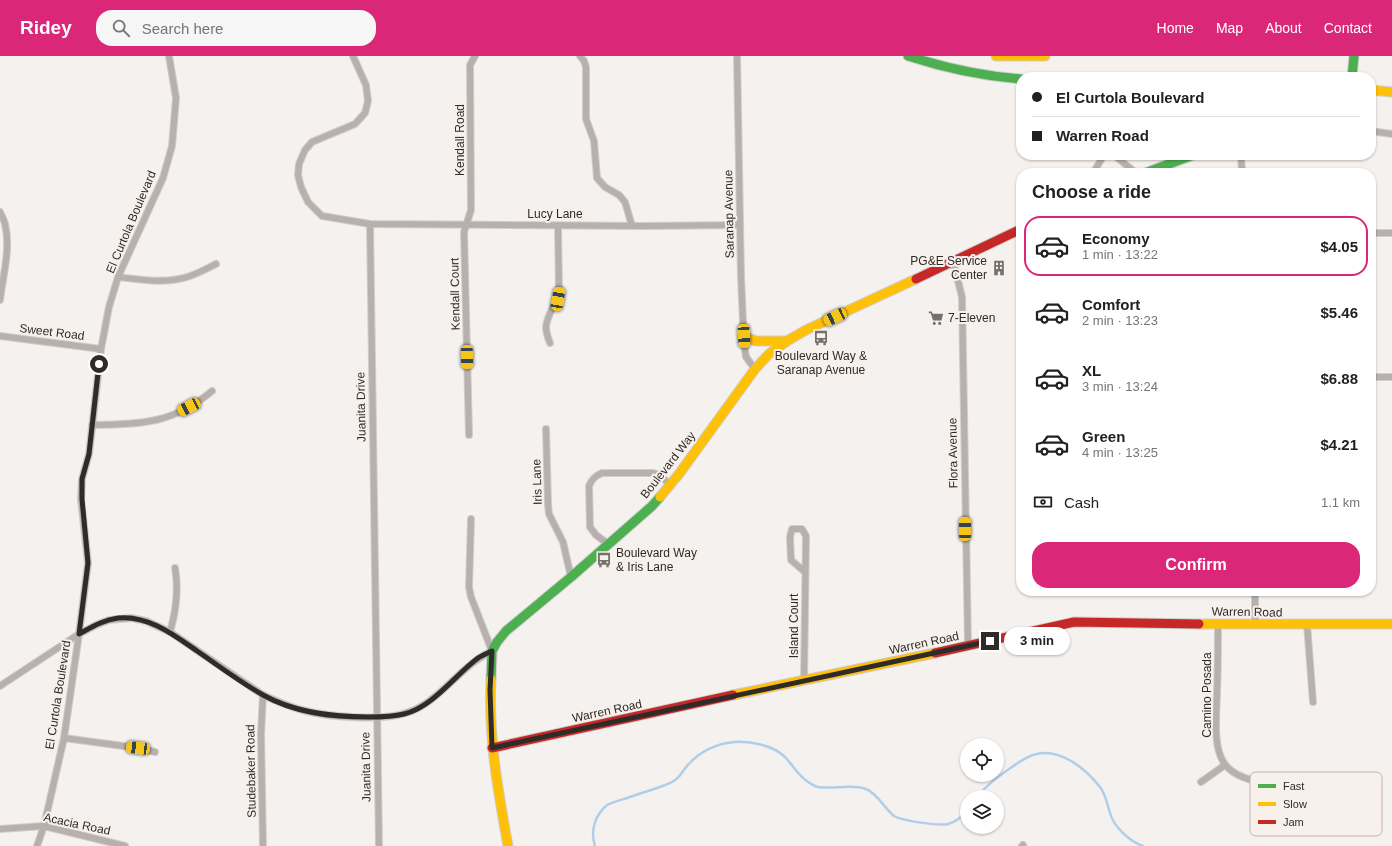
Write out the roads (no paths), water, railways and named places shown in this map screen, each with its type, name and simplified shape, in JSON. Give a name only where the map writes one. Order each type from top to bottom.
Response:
[{"type":"main road","points":[[908,56],[961,70],[1016,78]]},
{"type":"main road","points":[[996,56],[1045,56]]},
{"type":"main road","points":[[1352,72],[1354,56]]},
{"type":"main road","points":[[1376,90],[1392,92]]},
{"type":"main road","points":[[1158,168],[1180,160]]},
{"type":"main road","name":"Boulevard Way","points":[[492,651],[506,631],[571,577],[652,506],[679,474],[755,369],[769,354],[806,330],[1016,231]]},
{"type":"main road","points":[[744,336],[756,341],[787,341]]},
{"type":"main road","name":"Warren Road","points":[[492,748],[1074,622],[1255,625],[1392,624]]},
{"type":"main road","points":[[492,651],[490,690],[492,748],[497,788],[508,846]]},
{"type":"street","name":"El Curtola Boulevard","points":[[37,846],[44,826],[64,738],[79,634],[88,563],[82,499],[82,479],[89,454],[101,349],[109,306],[122,265],[163,178],[172,146],[176,98],[169,56]]},
{"type":"street","points":[[352,56],[366,85],[368,101],[365,113],[355,124],[312,142],[305,150],[299,164],[298,175],[301,187],[308,202],[322,216],[370,224]]},
{"type":"street","name":"Kendall Road","points":[[467,225],[471,210],[470,64],[475,56]]},
{"type":"street","points":[[580,56],[586,67],[586,119],[594,141],[597,178],[606,187],[620,196],[625,202],[632,226]]},
{"type":"street","name":"Saranap Avenue","points":[[737,56],[740,225],[744,336],[746,357],[755,369]]},
{"type":"street","points":[[1376,132],[1392,134]]},
{"type":"street","points":[[1120,160],[1130,168]]},
{"type":"street","points":[[0,212],[5,224],[7,238],[0,300]]},
{"type":"street","name":"Lucy Lane","points":[[370,224],[558,226],[740,225]]},
{"type":"street","name":"Juanita Drive","points":[[370,224],[379,846]]},
{"type":"street","name":"Kendall Court","points":[[467,225],[464,232],[469,435]]},
{"type":"street","points":[[550,343],[546,329],[548,319],[558,299],[559,291],[558,226]]},
{"type":"street","points":[[1376,233],[1392,233]]},
{"type":"street","name":"Flora Avenue","points":[[953,261],[962,297],[968,646]]},
{"type":"street","points":[[118,277],[144,280],[169,280],[190,277],[216,264]]},
{"type":"street","name":"Sweet Road","points":[[0,336],[101,349]]},
{"type":"street","points":[[1376,377],[1392,377]]},
{"type":"street","points":[[92,426],[138,424],[167,418],[199,402],[212,391]]},
{"type":"street","name":"Iris Lane","points":[[546,429],[548,504],[550,514],[563,542],[571,577]]},
{"type":"street","points":[[608,544],[596,536],[590,527],[589,486],[592,480],[602,473],[653,473],[660,475],[670,485]]},
{"type":"street","points":[[0,686],[79,634],[96,625],[109,620],[131,618],[146,621],[170,632],[263,695],[279,702],[313,712],[347,717],[376,717],[405,714],[425,704],[479,657],[492,651],[471,597],[469,587],[471,519]]},
{"type":"street","name":"Island Court","points":[[804,680],[806,536],[802,529],[792,529],[790,537],[791,560],[805,572]]},
{"type":"street","points":[[170,632],[177,600],[176,568]]},
{"type":"street","points":[[1255,596],[1255,625]]},
{"type":"street","name":"Camino Posada","points":[[1218,624],[1217,737],[1218,748],[1224,764]]},
{"type":"street","points":[[1307,624],[1313,702]]},
{"type":"street","name":"Studebaker Road","points":[[263,695],[261,734],[263,846]]},
{"type":"street","points":[[64,738],[138,748],[154,752]]},
{"type":"street","points":[[1201,782],[1224,764],[1232,771],[1250,780]]},
{"type":"street","name":"Acacia Road","points":[[0,829],[44,826],[124,846]]},
{"type":"waterway","points":[[595,846],[593,829],[599,814],[607,805],[672,782],[702,753],[714,747],[734,742],[754,743],[774,749],[785,757],[802,777],[815,786],[826,788],[860,787],[866,789],[877,797],[891,813],[898,818],[921,823],[937,824],[948,824],[960,818]]},
{"type":"waterway","points":[[984,790],[1015,765],[1033,755],[1042,753],[1061,756],[1079,766],[1094,780],[1104,793],[1115,823],[1127,837],[1143,846]]},
{"type":"place","name":"PG&E Service Center","points":[[999,268]]},
{"type":"place","name":"7-Eleven","points":[[936,318]]},
{"type":"place","name":"Boulevard Way & Saranap Avenue","points":[[821,338]]},
{"type":"place","name":"Boulevard Way & Iris Lane","points":[[604,560]]}]
